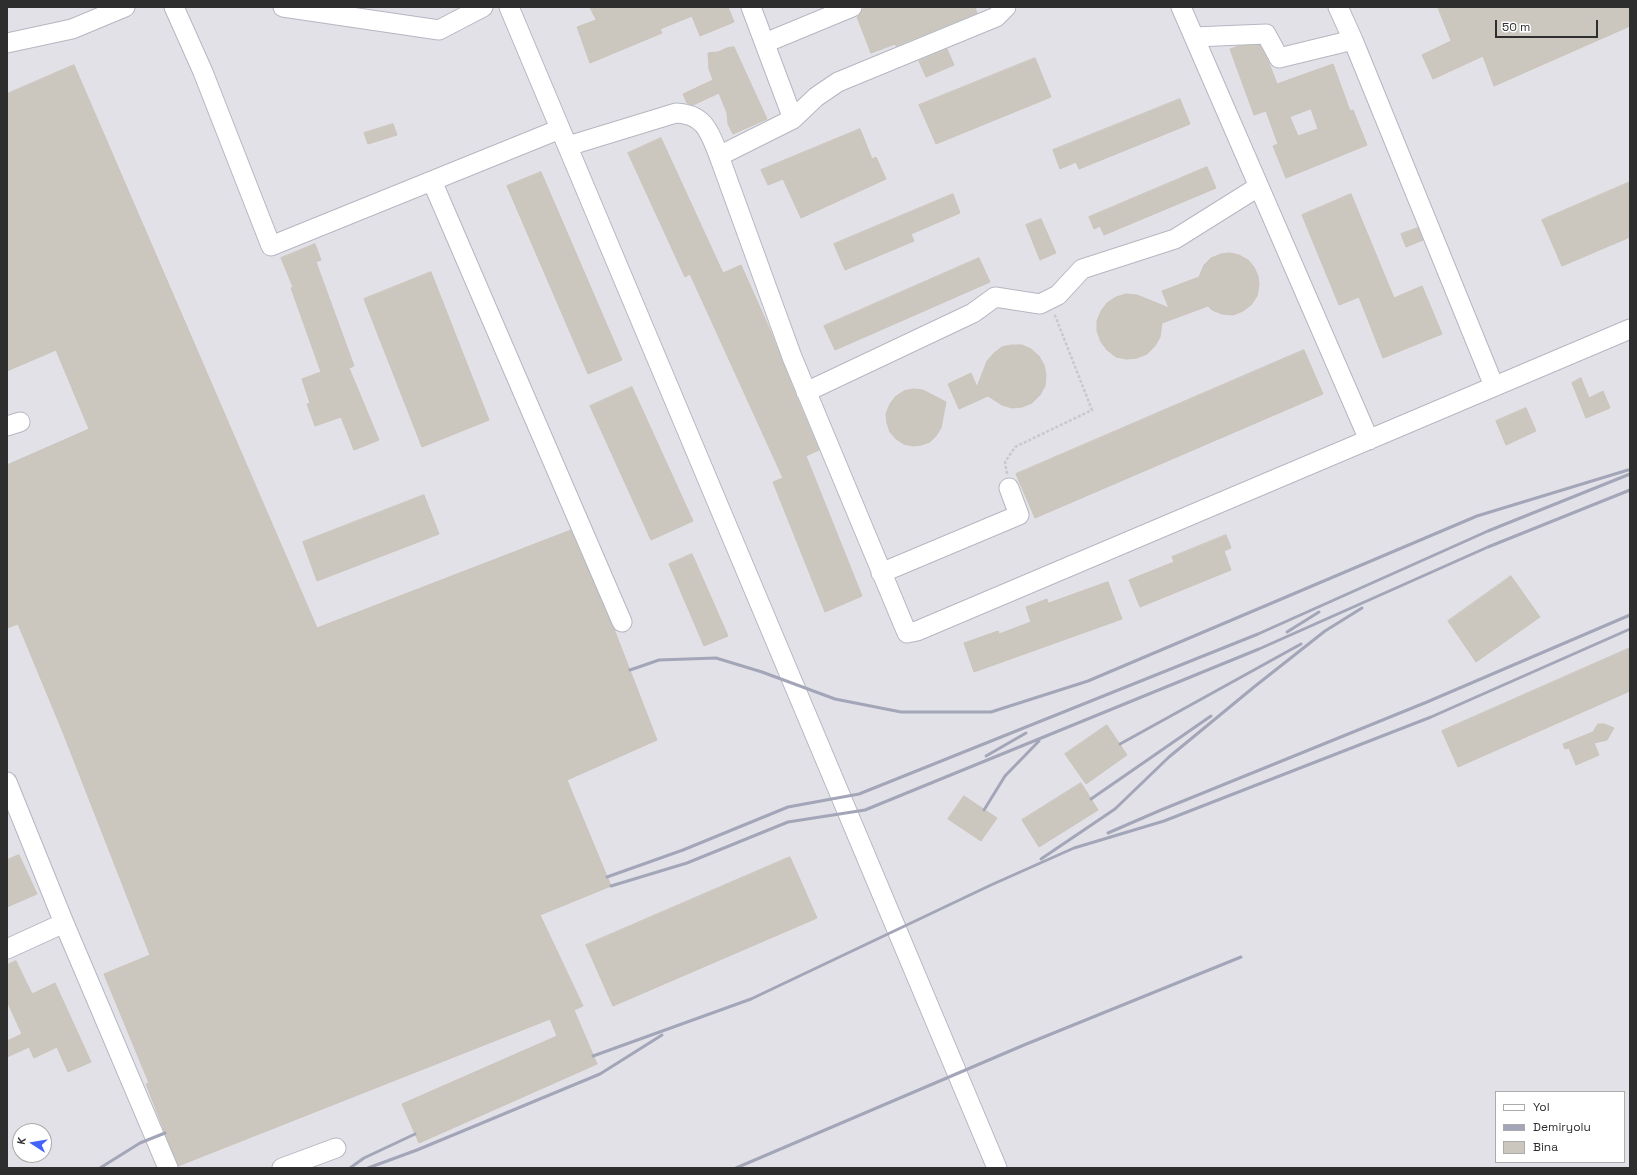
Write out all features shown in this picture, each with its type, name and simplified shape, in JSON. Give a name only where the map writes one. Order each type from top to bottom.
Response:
[{"type":"street","points":[[7,43],[72,29],[126,7]]},
{"type":"street","points":[[174,7],[203,72],[271,246],[432,181],[564,137],[676,113],[697,119],[708,129],[792,357],[907,633],[917,631],[1630,329]]},
{"type":"street","points":[[283,7],[439,30],[483,7]]},
{"type":"street","points":[[509,7],[997,1168]]},
{"type":"street","points":[[751,7],[793,119]]},
{"type":"street","points":[[765,43],[852,7]]},
{"type":"street","points":[[718,156],[793,119],[816,97],[838,82],[996,18],[1006,7]]},
{"type":"street","points":[[1181,7],[1369,440]]},
{"type":"street","points":[[1338,7],[1353,40],[1494,386]]},
{"type":"street","points":[[1194,36],[1266,34],[1279,58],[1353,40]]},
{"type":"street","points":[[432,181],[622,622]]},
{"type":"street","points":[[806,392],[973,313],[995,297],[1040,304],[1049,300],[1058,295],[1082,269],[1175,239],[1258,187]]},
{"type":"street","points":[[881,573],[1019,515],[1009,488]]},
{"type":"street","points":[[7,782],[64,923],[168,1168]]},
{"type":"street","points":[[7,949],[64,923]]},
{"type":"street","points":[[282,1168],[336,1148]]},
{"type":"path","points":[[1009,488],[1005,462],[1015,447],[1092,410],[1049,300]]},
{"type":"shaded area","points":[[7,7],[1630,7],[1630,1168],[7,1168]]},
{"type":"building","points":[[590,7],[728,7],[734,22],[700,36],[692,16],[660,29],[662,33],[590,63],[577,27],[596,20]]},
{"type":"building","points":[[868,7],[975,7],[977,13],[896,46],[895,44],[871,53],[857,17],[863,9]]},
{"type":"building","points":[[1438,7],[1630,7],[1630,26],[1494,86],[1483,56],[1433,79],[1422,55],[1451,41]]},
{"type":"building","points":[[1260,45],[1277,84],[1333,64],[1350,111],[1353,110],[1367,145],[1286,178],[1273,146],[1278,144],[1266,111],[1254,115],[1230,49],[1239,46]],"holes":[[[1311,109],[1318,129],[1298,136],[1290,117]]]},
{"type":"building","points":[[734,47],[767,119],[733,134],[728,124],[727,113],[719,93],[693,105],[687,103],[683,94],[713,80],[709,69],[708,53],[718,52]]},
{"type":"building","points":[[947,49],[954,65],[926,77],[919,61]]},
{"type":"building","points":[[1035,58],[1051,97],[936,144],[919,105]]},
{"type":"building","points":[[74,65],[317,628],[571,530],[614,629],[657,740],[567,780],[611,886],[540,915],[583,1006],[574,1010],[597,1064],[419,1143],[402,1104],[557,1036],[550,1019],[178,1166],[146,1084],[149,1083],[104,974],[150,955],[62,730],[18,624],[7,628],[7,465],[89,429],[56,350],[7,371],[7,94]]},
{"type":"building","points":[[1180,99],[1190,124],[1079,169],[1076,162],[1060,169],[1053,150]]},
{"type":"building","points":[[393,124],[397,135],[368,144],[364,133]]},
{"type":"building","points":[[860,129],[872,159],[876,157],[886,179],[801,218],[783,179],[768,185],[761,170]]},
{"type":"building","points":[[661,138],[723,273],[741,265],[770,330],[819,450],[806,456],[862,596],[825,612],[773,482],[783,478],[690,274],[685,277],[628,153]]},
{"type":"building","points":[[1207,167],[1216,188],[1104,235],[1100,226],[1094,229],[1089,217]]},
{"type":"building","points":[[541,172],[622,360],[588,374],[507,186]]},
{"type":"building","points":[[1630,182],[1630,237],[1562,266],[1542,220]]},
{"type":"building","points":[[953,194],[960,213],[911,234],[914,241],[845,270],[834,244]]},
{"type":"building","points":[[1351,194],[1394,298],[1422,286],[1442,334],[1383,358],[1359,297],[1339,305],[1302,215]]},
{"type":"building","points":[[1041,219],[1056,253],[1040,260],[1026,225]]},
{"type":"building","points":[[1418,228],[1423,240],[1406,247],[1401,234]]},
{"type":"building","points":[[315,244],[321,260],[316,262],[354,366],[349,368],[379,440],[354,450],[341,417],[315,426],[307,404],[310,403],[302,379],[321,372],[291,288],[293,287],[281,258]]},
{"type":"building","points":[[1230,253],[1239,255],[1248,260],[1254,267],[1258,276],[1259,285],[1257,296],[1251,305],[1243,311],[1233,315],[1222,314],[1212,310],[1208,306],[1162,323],[1160,337],[1155,346],[1147,354],[1137,358],[1127,359],[1116,357],[1107,350],[1101,342],[1097,331],[1097,321],[1101,311],[1107,303],[1116,297],[1126,294],[1137,295],[1169,308],[1162,291],[1199,277],[1204,265],[1211,258],[1221,254]]},
{"type":"building","points":[[979,258],[990,282],[835,350],[824,326]]},
{"type":"building","points":[[431,272],[489,420],[422,447],[364,299]]},
{"type":"building","points":[[1022,345],[1031,349],[1039,356],[1044,365],[1046,375],[1045,386],[1040,395],[1032,403],[1022,407],[1012,408],[1002,405],[988,396],[959,409],[948,384],[971,373],[977,387],[987,361],[1002,347]]},
{"type":"building","points":[[1304,350],[1323,394],[1035,518],[1016,474]]},
{"type":"building","points":[[1581,378],[1589,398],[1603,391],[1610,408],[1586,418],[1572,383]]},
{"type":"building","points":[[632,387],[693,521],[651,540],[590,406]]},
{"type":"building","points":[[913,389],[923,390],[946,402],[941,428],[936,436],[930,442],[913,446],[904,444],[896,439],[890,432],[886,414],[895,397],[904,391]]},
{"type":"building","points":[[1526,408],[1536,431],[1506,445],[1496,421]]},
{"type":"building","points":[[424,495],[439,534],[317,581],[303,542]]},
{"type":"building","points":[[1226,535],[1231,548],[1224,551],[1231,570],[1140,607],[1129,580],[1174,562],[1172,557]]},
{"type":"building","points":[[692,554],[728,636],[704,646],[669,564]]},
{"type":"building","points":[[1511,576],[1540,617],[1476,662],[1448,621]]},
{"type":"building","points":[[1108,582],[1122,619],[974,672],[964,643],[998,631],[999,634],[1031,622],[1026,607],[1047,599],[1048,603]]},
{"type":"building","points":[[1630,648],[1630,691],[1458,767],[1442,731]]},
{"type":"building","points":[[1598,724],[1604,724],[1614,728],[1607,740],[1594,743],[1599,755],[1576,765],[1569,748],[1565,749],[1563,744],[1593,732]]},
{"type":"building","points":[[1107,725],[1127,755],[1086,784],[1065,754]]},
{"type":"building","points":[[1081,783],[1098,810],[1039,847],[1022,820]]},
{"type":"building","points":[[964,796],[997,818],[981,841],[948,819]]},
{"type":"building","points":[[19,855],[37,894],[7,907],[7,860]]},
{"type":"building","points":[[790,857],[817,918],[613,1006],[586,945]]},
{"type":"building","points":[[16,961],[32,994],[55,983],[91,1062],[68,1072],[57,1047],[34,1058],[29,1047],[7,1057],[7,1041],[22,1034],[7,1001],[7,965]]},
{"type":"railway","points":[[630,670],[659,660],[716,658],[762,672],[835,699],[901,712],[991,712],[1088,681],[1477,516],[1628,470]]},
{"type":"railway","points":[[607,877],[683,850],[788,807],[859,794],[1258,634],[1488,531],[1630,474]]},
{"type":"railway","points":[[611,886],[687,863],[788,822],[865,810],[1259,649],[1488,547],[1630,490]]},
{"type":"railway","points":[[1041,859],[1115,809],[1169,757],[1254,687],[1325,631],[1362,608]]},
{"type":"railway","points":[[1287,632],[1319,612]]},
{"type":"railway","points":[[1108,833],[1427,702],[1630,615]]},
{"type":"railway","points":[[593,1056],[751,999],[991,885],[1074,848],[1164,821],[1431,717],[1630,629]]},
{"type":"railway","points":[[1120,744],[1301,644]]},
{"type":"railway","points":[[1091,799],[1211,716]]},
{"type":"railway","points":[[986,756],[1026,733]]},
{"type":"railway","points":[[984,810],[1005,776],[1039,741]]},
{"type":"railway","points":[[736,1168],[1024,1045],[1241,957]]},
{"type":"railway","points":[[368,1168],[417,1150],[600,1074],[662,1035]]},
{"type":"railway","points":[[100,1168],[140,1143],[165,1133]]},
{"type":"railway","points":[[350,1168],[364,1158],[415,1134]]}]
